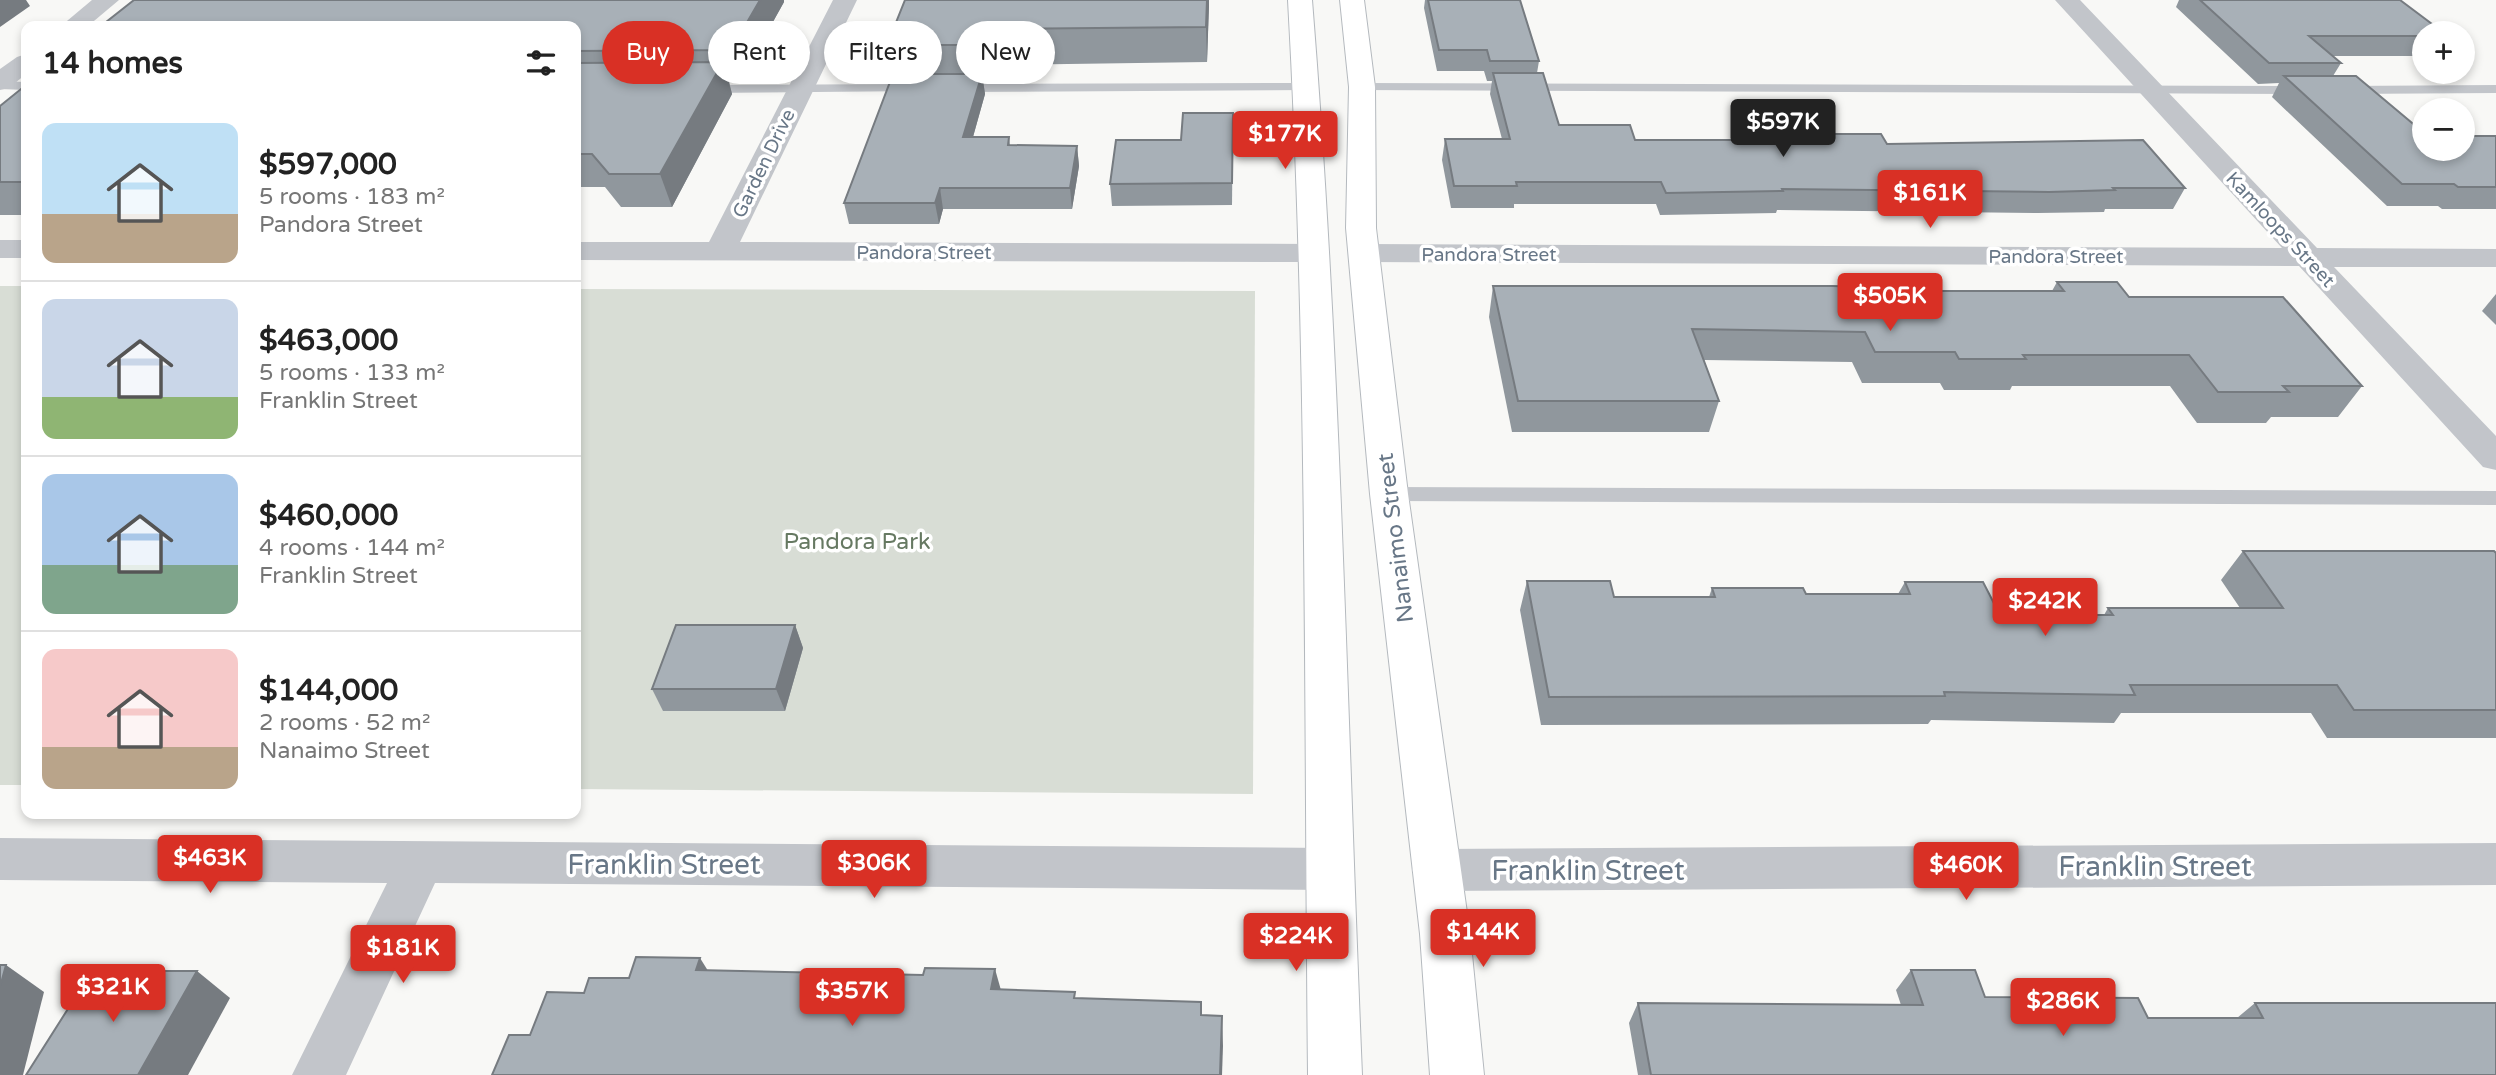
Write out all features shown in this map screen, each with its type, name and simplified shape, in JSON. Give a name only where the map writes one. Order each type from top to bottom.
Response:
[{"type":"main road","points":[[1300,0],[1307,87],[1323,495],[1335,1075]]},
{"type":"main road","name":"Nanaimo Street","points":[[1352,0],[1362,87],[1364,253],[1389,494],[1436,870],[1457,1075]]},
{"type":"street","points":[[80,21],[107,0]]},
{"type":"street","name":"Garden Drive","points":[[720,251],[845,0]]},
{"type":"street","name":"Kamloops Street","points":[[2067,0],[2496,458]]},
{"type":"street","points":[[0,84],[21,66]]},
{"type":"street","points":[[0,249],[21,249]]},
{"type":"street","name":"Pandora Street","points":[[581,251],[1313,253]]},
{"type":"street","name":"Pandora Street","points":[[1364,253],[2496,257]]},
{"type":"street","name":"Franklin Street","points":[[0,859],[1329,869]]},
{"type":"street","points":[[319,1075],[421,863]]},
{"type":"street","name":"Franklin Street","points":[[1436,870],[2496,864]]},
{"type":"lane","points":[[0,84],[21,86]]},
{"type":"lane","points":[[688,88],[1307,87]]},
{"type":"lane","points":[[1362,87],[2152,91],[2496,89]]},
{"type":"lane","points":[[1389,494],[2496,498]]},
{"type":"green space","points":[[0,286],[21,286],[21,785],[0,785]]},
{"type":"green space","name":"Pandora Park","points":[[581,289],[1255,291],[1253,794],[581,789]]},
{"type":"building","points":[[134,0],[760,0],[748,21],[708,21],[708,50],[694,50],[694,21],[602,21],[602,51],[581,51],[581,21],[107,21]]},
{"type":"building","points":[[905,0],[1207,0],[1206,27],[1055,28],[1055,21],[956,21],[956,45],[942,45],[942,21],[897,21]]},
{"type":"building","points":[[1428,0],[1520,0],[1539,61],[1490,61],[1487,50],[1439,50]]},
{"type":"building","points":[[2200,0],[2400,0],[2428,21],[2412,21],[2412,36],[2309,36],[2341,63],[2269,63]]},
{"type":"building","points":[[694,62],[708,62],[708,84],[711,84],[660,174],[609,174],[592,154],[581,154],[581,63],[602,63],[602,84],[694,84]]},
{"type":"building","points":[[1493,73],[1543,73],[1559,125],[1630,125],[1635,140],[1770,140],[1768,138],[1833,138],[1831,134],[1881,134],[1887,144],[2143,140],[2185,188],[2113,188],[2115,190],[2049,192],[1782,189],[1783,191],[1666,193],[1661,182],[1516,182],[1517,186],[1454,186],[1445,139],[1510,139]]},
{"type":"building","points":[[942,74],[956,74],[956,84],[979,84],[963,137],[1009,137],[1008,145],[1077,146],[1070,188],[940,188],[935,203],[844,203],[889,84],[942,84]]},
{"type":"building","points":[[2284,76],[2356,76],[2412,123],[2412,161],[2475,161],[2475,136],[2496,136],[2496,187],[2402,184]]},
{"type":"building","points":[[21,89],[21,182],[0,182],[0,106]]},
{"type":"building","points":[[1183,113],[1233,113],[1232,183],[1110,184],[1116,140],[1181,140]]},
{"type":"building","points":[[2057,282],[2117,282],[2129,297],[2283,297],[2362,386],[2283,386],[2289,392],[2218,392],[2189,355],[2023,355],[2026,359],[1959,359],[1955,352],[1875,352],[1865,332],[1692,329],[1719,401],[1518,401],[1493,286],[1832,286],[1908,288],[1910,291],[2064,291]]},
{"type":"building","points":[[2243,551],[2494,551],[2496,710],[2354,710],[2337,685],[2130,685],[2135,695],[1944,692],[1945,696],[1549,697],[1527,581],[1610,581],[1614,597],[1715,597],[1712,588],[1803,588],[1806,594],[1910,594],[1905,582],[1983,582],[2000,615],[2113,615],[2108,608],[2283,608]]},
{"type":"building","points":[[676,625],[795,625],[776,689],[652,689]]},
{"type":"building","points":[[636,957],[700,958],[696,970],[923,975],[925,968],[995,969],[991,989],[1075,992],[1074,998],[1201,1002],[1201,1015],[1222,1016],[1220,1075],[492,1075],[509,1035],[530,1035],[547,992],[584,993],[589,978],[629,978]]},
{"type":"building","points":[[0,965],[6,965],[0,987]]},
{"type":"building","points":[[1911,970],[1975,970],[1985,997],[2138,998],[2148,1018],[2263,1018],[2255,1003],[2496,1003],[2496,1075],[1651,1075],[1638,1003],[1923,1005]]},
{"type":"building","points":[[92,971],[197,971],[138,1075],[26,1075]]}]
